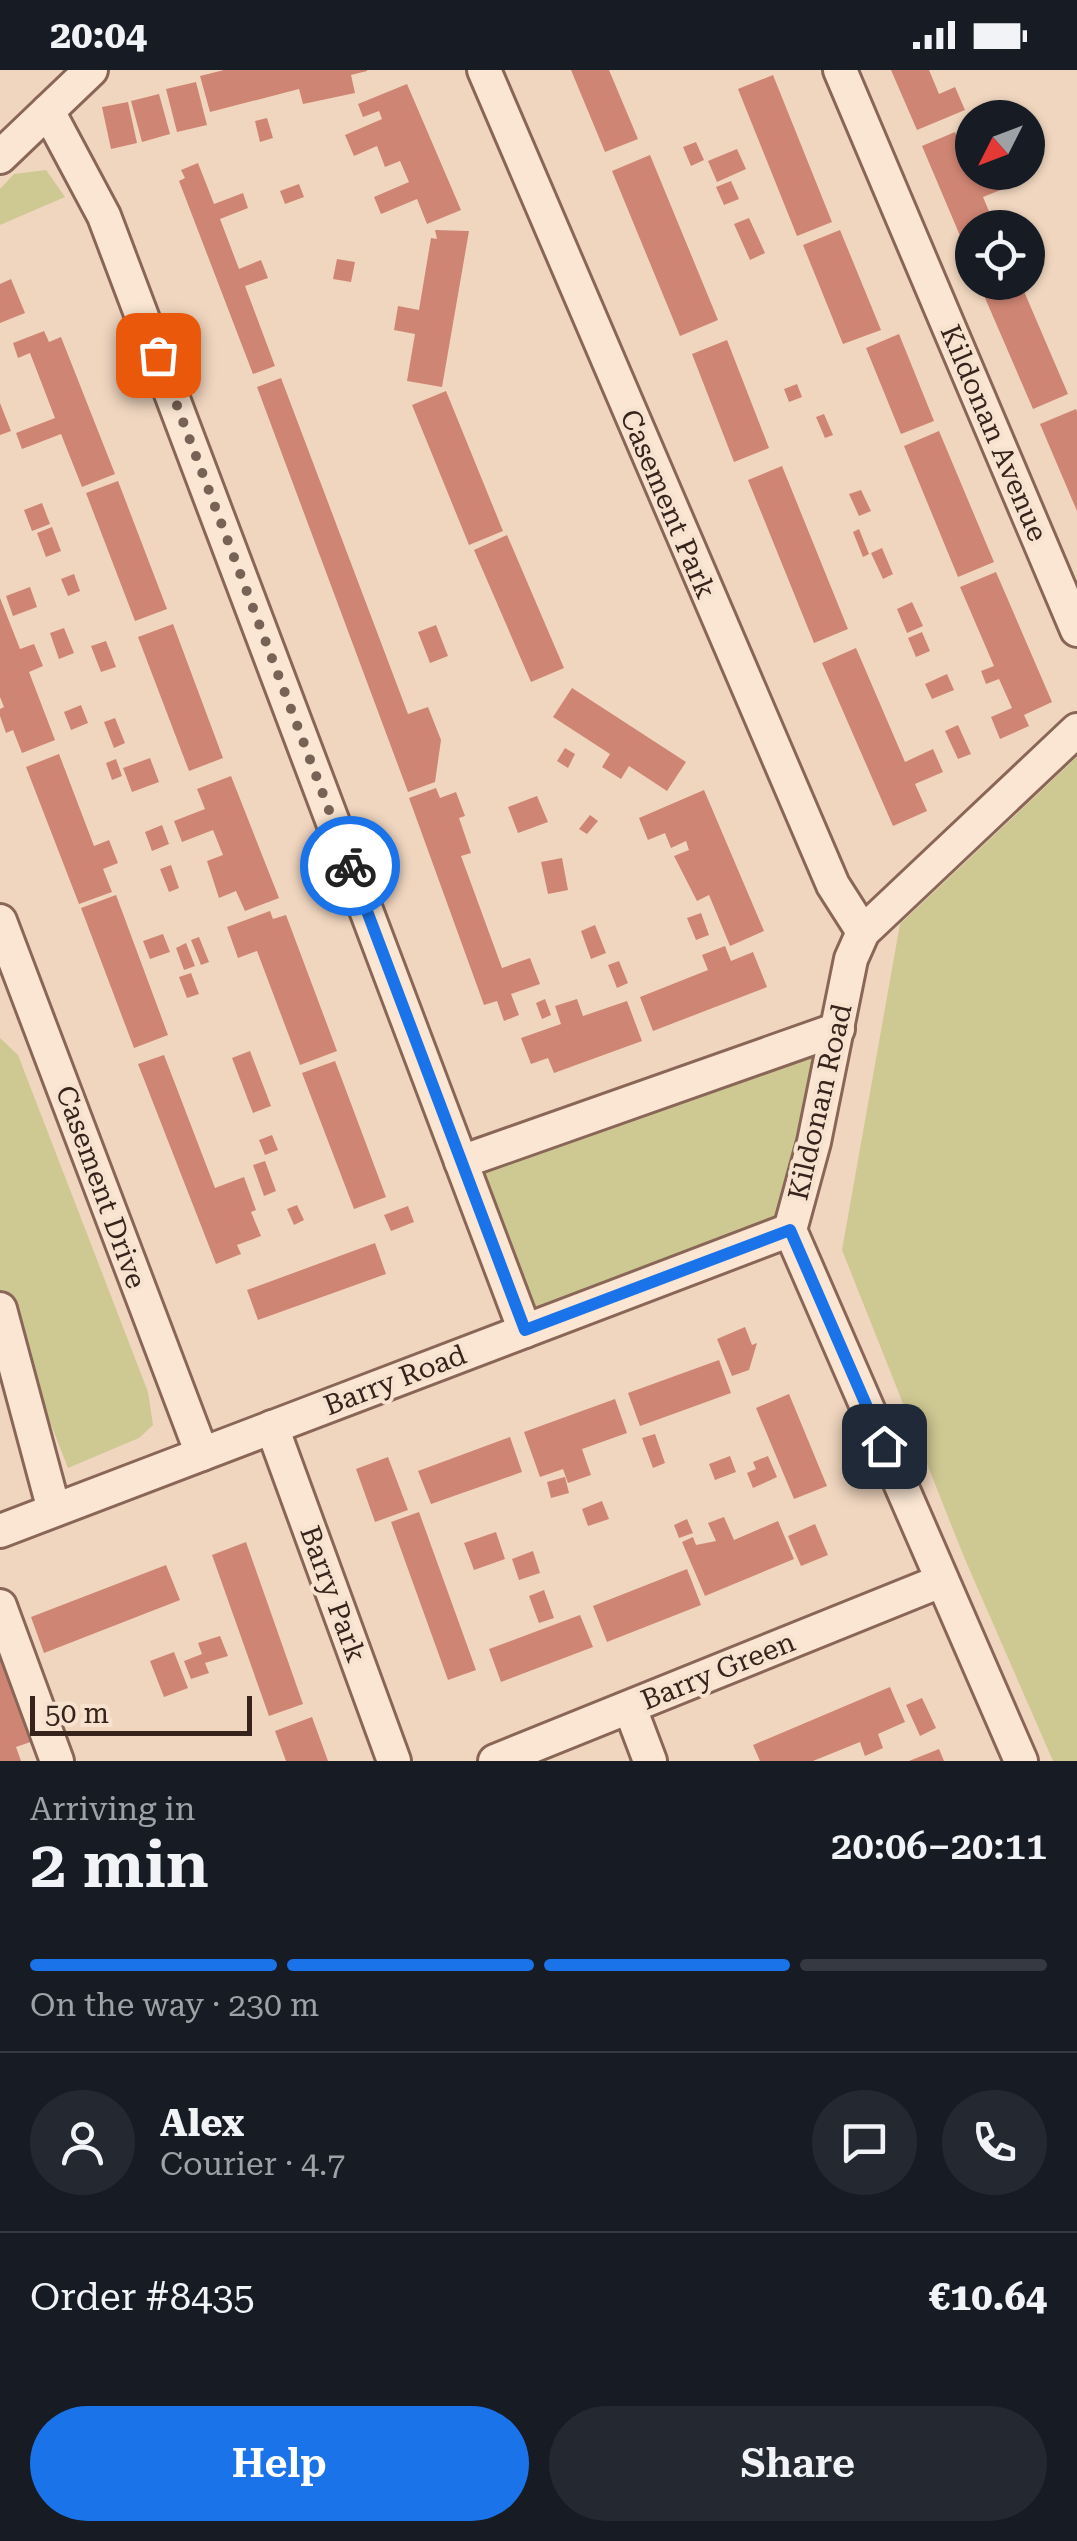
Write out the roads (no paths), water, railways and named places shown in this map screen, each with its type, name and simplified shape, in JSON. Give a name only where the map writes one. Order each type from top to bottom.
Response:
[{"type":"street","points":[[0,157],[91,70]]},
{"type":"street","name":"Casement Park","points":[[484,70],[833,885],[863,932]]},
{"type":"street","name":"Kildonan Avenue","points":[[840,70],[1077,630]]},
{"type":"street","points":[[48,111],[104,216],[525,1330]]},
{"type":"street","name":"Kildonan Road","points":[[1020,1761],[790,1230],[814,1142],[851,959],[863,932],[1077,730]]},
{"type":"street","name":"Casement Drive","points":[[0,921],[9,966],[202,1454]]},
{"type":"street","points":[[461,1162],[838,1029]]},
{"type":"street","name":"Barry Road","points":[[0,1531],[790,1230]]},
{"type":"street","points":[[0,1310],[54,1510]]},
{"type":"street","name":"Barry Park","points":[[272,1427],[394,1761]]},
{"type":"street","name":"Barry Green","points":[[495,1761],[941,1581]]},
{"type":"street","points":[[0,1606],[57,1761]]},
{"type":"street","points":[[630,1708],[650,1761]]}]
